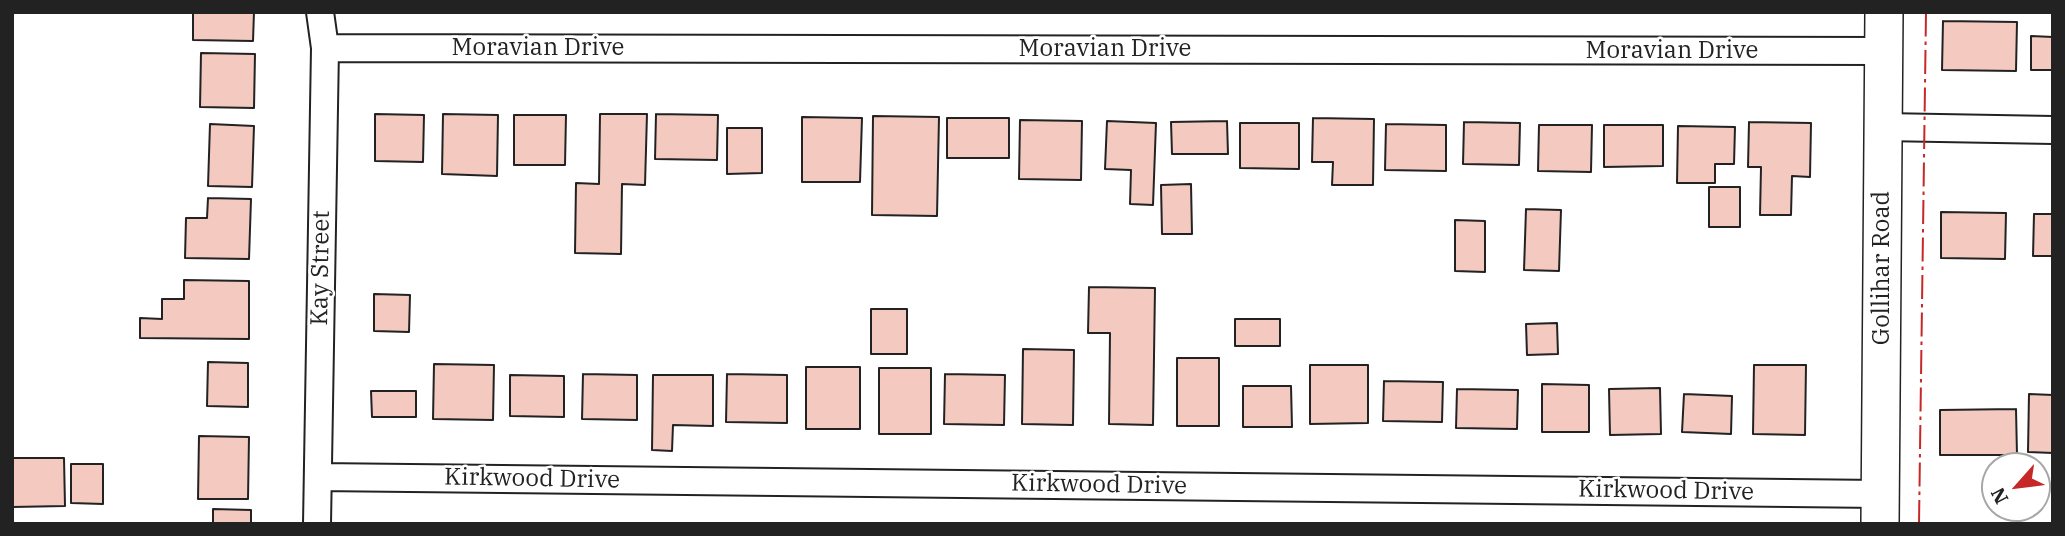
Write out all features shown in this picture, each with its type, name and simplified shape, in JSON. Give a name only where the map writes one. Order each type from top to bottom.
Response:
[{"type":"main road","name":"Gollihar Road","points":[[1880,509],[1884,12]]},
{"type":"street","name":"Kay Street","points":[[317,524],[326,48],[320,12]]},
{"type":"street","name":"Moravian Drive","points":[[326,48],[1884,51]]},
{"type":"street","points":[[1883,127],[2053,130]]},
{"type":"street","name":"Kirkwood Drive","points":[[318,477],[1880,509]]},
{"type":"building","points":[[193,12],[254,12],[253,41],[193,40]]},
{"type":"building","points":[[1943,21],[2017,22],[2016,71],[1942,70]]},
{"type":"building","points":[[2031,36],[2053,37],[2053,70],[2031,70]]},
{"type":"building","points":[[201,53],[255,54],[254,108],[200,107]]},
{"type":"building","points":[[375,114],[424,115],[423,162],[375,161]]},
{"type":"building","points":[[443,114],[498,115],[497,176],[442,174]]},
{"type":"building","points":[[600,114],[647,114],[645,185],[622,184],[621,254],[575,253],[576,183],[599,184]]},
{"type":"building","points":[[656,114],[718,115],[717,160],[655,159]]},
{"type":"building","points":[[514,115],[566,115],[565,165],[514,165]]},
{"type":"building","points":[[873,116],[939,117],[937,216],[872,215]]},
{"type":"building","points":[[802,117],[862,118],[860,182],[802,182]]},
{"type":"building","points":[[947,118],[1009,118],[1009,158],[947,158]]},
{"type":"building","points":[[1313,118],[1374,119],[1373,185],[1332,185],[1333,162],[1312,162]]},
{"type":"building","points":[[1020,120],[1082,121],[1081,180],[1019,179]]},
{"type":"building","points":[[1107,121],[1156,123],[1153,205],[1130,204],[1131,170],[1105,169]]},
{"type":"building","points":[[1227,121],[1228,154],[1172,154],[1171,122]]},
{"type":"building","points":[[1464,122],[1520,123],[1519,165],[1463,164]]},
{"type":"building","points":[[1749,122],[1811,123],[1810,177],[1792,176],[1791,215],[1760,215],[1761,167],[1748,167]]},
{"type":"building","points":[[1240,123],[1299,123],[1299,169],[1240,168]]},
{"type":"building","points":[[210,124],[254,126],[252,187],[208,186]]},
{"type":"building","points":[[1386,124],[1446,125],[1446,171],[1385,170]]},
{"type":"building","points":[[1539,125],[1592,125],[1591,172],[1538,171]]},
{"type":"building","points":[[1604,125],[1663,125],[1663,166],[1604,167]]},
{"type":"building","points":[[1678,126],[1735,127],[1734,164],[1715,164],[1715,183],[1677,183]]},
{"type":"building","points":[[727,128],[762,128],[762,173],[727,174]]},
{"type":"building","points":[[1191,184],[1192,234],[1162,234],[1161,185]]},
{"type":"building","points":[[1709,187],[1740,187],[1740,227],[1709,227]]},
{"type":"building","points":[[208,198],[251,199],[249,259],[185,258],[186,218],[207,218]]},
{"type":"building","points":[[1526,209],[1561,210],[1559,271],[1524,270]]},
{"type":"building","points":[[1941,212],[2006,213],[2005,259],[1941,258]]},
{"type":"building","points":[[2034,214],[2053,214],[2053,256],[2033,256]]},
{"type":"building","points":[[1455,220],[1485,221],[1485,272],[1455,271]]},
{"type":"building","points":[[184,280],[249,281],[249,339],[140,338],[140,318],[162,319],[162,299],[184,299]]},
{"type":"building","points":[[1089,287],[1155,288],[1153,425],[1109,424],[1110,333],[1088,333]]},
{"type":"building","points":[[374,294],[410,295],[409,332],[374,331]]},
{"type":"building","points":[[871,309],[907,309],[907,354],[871,354]]},
{"type":"building","points":[[1235,319],[1280,319],[1280,346],[1235,346]]},
{"type":"building","points":[[1557,323],[1558,354],[1527,355],[1526,324]]},
{"type":"building","points":[[1023,349],[1074,350],[1073,425],[1022,424]]},
{"type":"building","points":[[1177,358],[1219,358],[1219,426],[1177,426]]},
{"type":"building","points":[[208,362],[248,363],[248,407],[207,406]]},
{"type":"building","points":[[434,364],[494,365],[493,420],[433,419]]},
{"type":"building","points":[[1310,365],[1368,365],[1368,423],[1310,424]]},
{"type":"building","points":[[1754,365],[1806,365],[1805,435],[1753,434]]},
{"type":"building","points":[[806,367],[860,367],[860,429],[806,429]]},
{"type":"building","points":[[879,368],[931,368],[931,434],[879,434]]},
{"type":"building","points":[[583,374],[637,375],[637,420],[582,419]]},
{"type":"building","points":[[727,374],[787,375],[787,423],[726,422]]},
{"type":"building","points":[[945,374],[1005,375],[1004,425],[944,424]]},
{"type":"building","points":[[510,375],[564,376],[564,417],[510,416]]},
{"type":"building","points":[[653,375],[713,375],[713,426],[673,425],[672,451],[652,450]]},
{"type":"building","points":[[1384,381],[1443,382],[1442,422],[1383,421]]},
{"type":"building","points":[[1542,384],[1589,385],[1589,432],[1542,432]]},
{"type":"building","points":[[1243,386],[1291,386],[1292,427],[1243,427]]},
{"type":"building","points":[[1660,388],[1661,434],[1610,435],[1609,389]]},
{"type":"building","points":[[1457,389],[1518,390],[1517,429],[1456,428]]},
{"type":"building","points":[[371,391],[416,391],[416,417],[372,417]]},
{"type":"building","points":[[1684,394],[1732,396],[1731,434],[1682,432]]},
{"type":"building","points":[[2029,394],[2053,395],[2053,453],[2028,452]]},
{"type":"building","points":[[2016,409],[2017,452],[1940,455],[1940,410]]},
{"type":"building","points":[[199,436],[249,437],[248,499],[198,499]]},
{"type":"building","points":[[12,458],[64,458],[65,506],[12,507]]},
{"type":"building","points":[[71,464],[103,464],[103,504],[71,503]]},
{"type":"building","points":[[213,509],[251,510],[251,524],[213,524]]},
{"type":"power","points":[[1919,524],[1926,12]]}]
